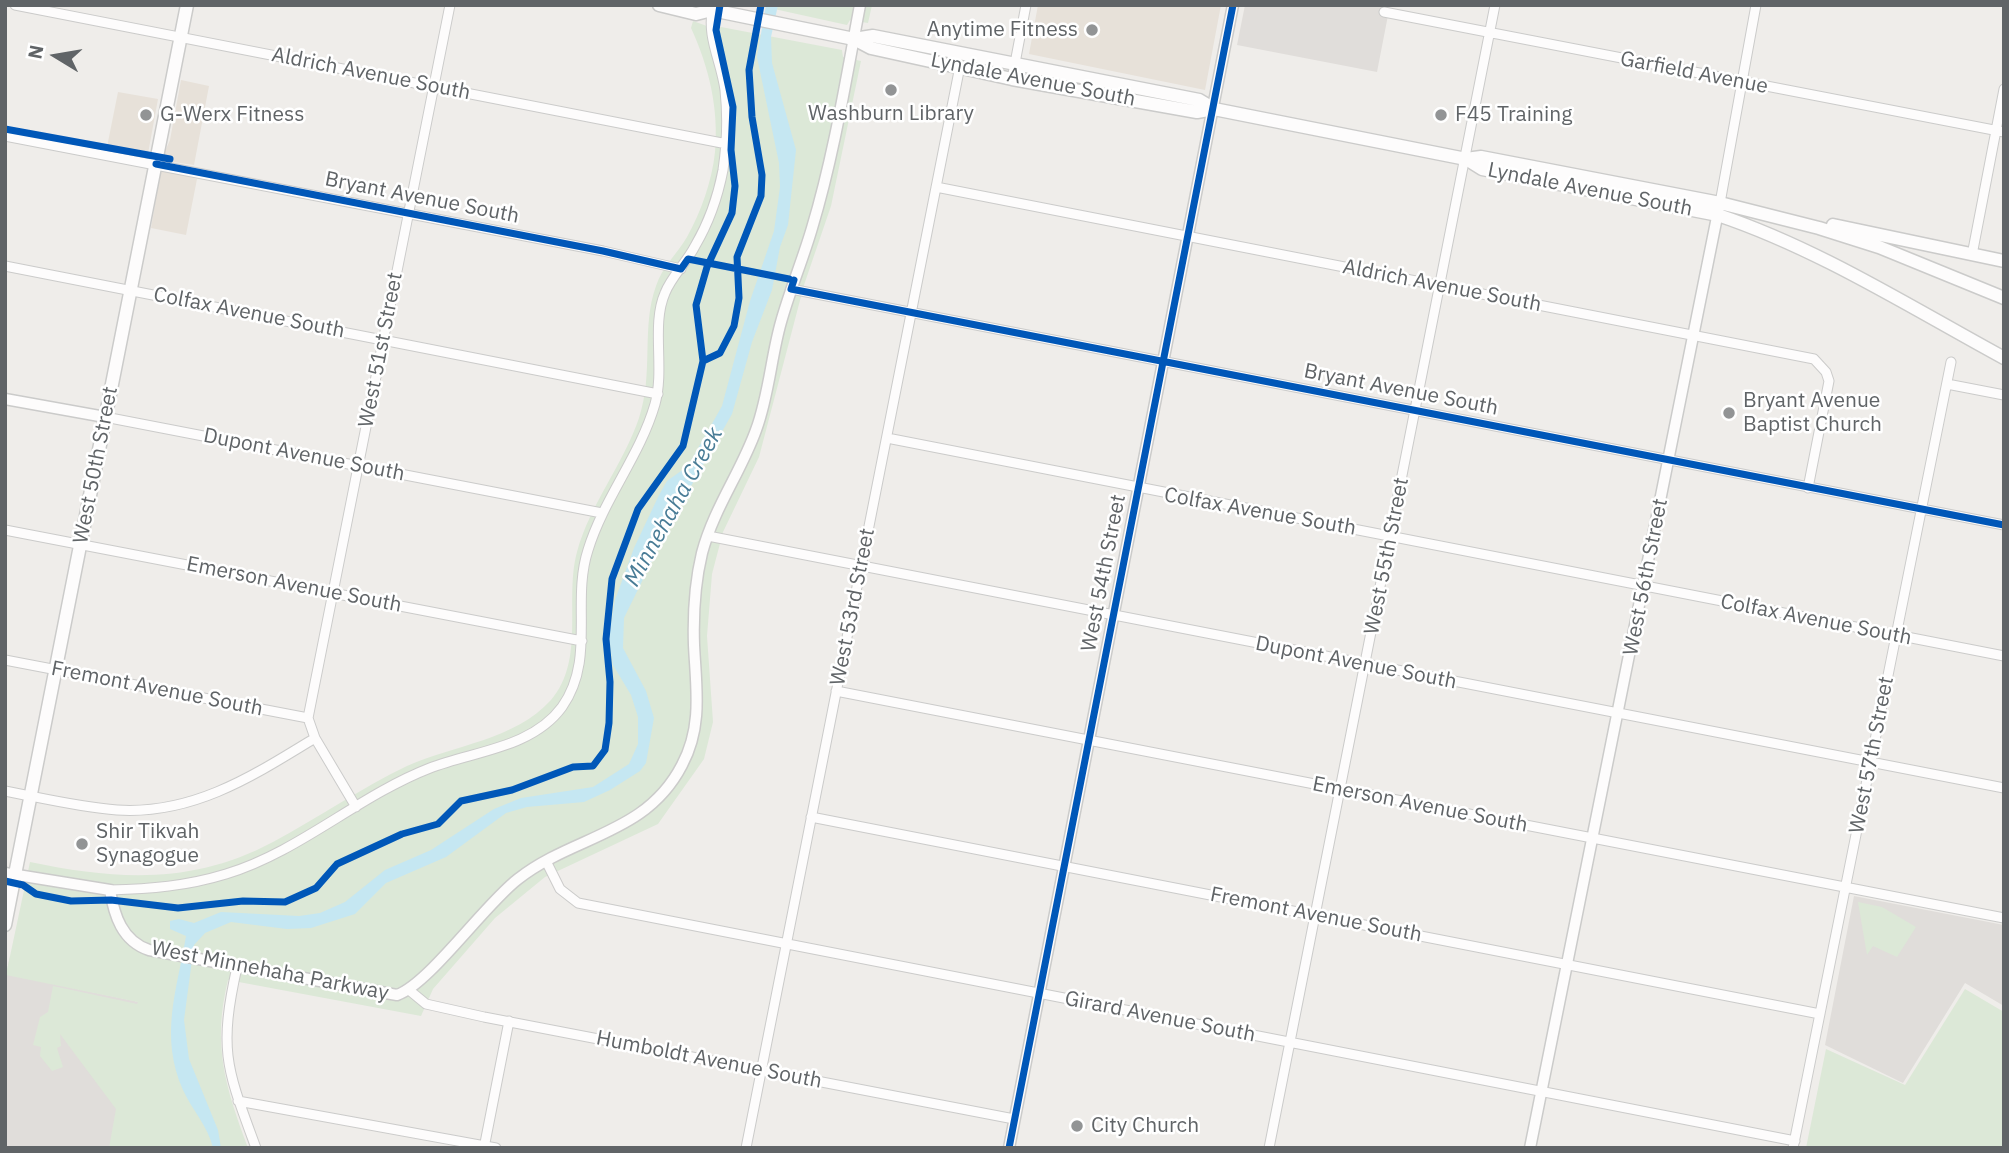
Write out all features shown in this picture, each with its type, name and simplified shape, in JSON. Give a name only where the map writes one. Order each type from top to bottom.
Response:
[{"type":"main road","name":"West 50th Street","points":[[5,925],[10,874],[31,795],[187,5]]},
{"type":"main road","name":"Lyndale Avenue South","points":[[659,5],[696,14],[710,7],[740,16],[854,39],[866,47],[1012,79],[1197,112],[1214,109]]},
{"type":"main road","name":"Lyndale Avenue South","points":[[854,39],[871,36],[1016,64],[1199,100],[1214,109],[1466,159],[1482,169],[1719,209]]},
{"type":"main road","points":[[1719,209],[1854,228],[2004,261]]},
{"type":"main road","points":[[1719,209],[1812,253],[2004,358]]},
{"type":"main road","points":[[1784,219],[1879,247],[2004,298]]},
{"type":"street","name":"Aldrich Avenue South","points":[[15,5],[727,144]]},
{"type":"street","name":"West 51st Street","points":[[308,719],[450,5]]},
{"type":"street","name":"West Minnehaha Parkway","points":[[110,890],[118,922],[131,941],[149,950],[381,995],[397,995],[410,990],[494,899],[519,877],[641,814],[666,791],[681,768],[693,739],[697,717],[695,596],[708,536],[756,431],[791,289],[812,228],[830,157],[860,5]]},
{"type":"street","points":[[1012,79],[1026,5]]},
{"type":"street","name":"West 54th Street","points":[[1009,1148],[1233,5]]},
{"type":"street","name":"West 55th Street","points":[[1269,1148],[1495,5]]},
{"type":"street","name":"West 56th Street","points":[[1530,1148],[1620,713],[1719,209],[1756,5]]},
{"type":"street","points":[[10,874],[110,890],[160,889],[228,874],[281,850],[390,786],[426,770],[535,733],[549,722],[571,693],[578,677],[582,641],[582,574],[602,513],[636,451],[657,394],[661,308],[665,291],[688,258],[716,198],[727,144],[724,88],[709,31],[710,7]]},
{"type":"street","name":"Garfield Avenue","points":[[1384,12],[2000,131]]},
{"type":"street","name":"West 53rd Street","points":[[746,1148],[960,66]]},
{"type":"street","points":[[1972,255],[2000,131],[2004,89]]},
{"type":"street","name":"Bryant Avenue South","points":[[5,136],[409,213],[681,269]]},
{"type":"street","name":"Aldrich Avenue South","points":[[936,187],[1814,359],[1826,372],[1829,381],[1808,488]]},
{"type":"street","name":"Colfax Avenue South","points":[[5,266],[657,394]]},
{"type":"street","name":"Bryant Avenue South","points":[[791,289],[2004,525]]},
{"type":"street","name":"West 57th Street","points":[[1794,1144],[1951,362]]},
{"type":"street","points":[[1947,384],[2004,395]]},
{"type":"street","name":"Dupont Avenue South","points":[[5,399],[602,513]]},
{"type":"street","name":"Colfax Avenue South","points":[[887,438],[1643,588],[2004,656]]},
{"type":"street","name":"Emerson Avenue South","points":[[5,530],[582,641]]},
{"type":"street","name":"Dupont Avenue South","points":[[708,536],[2004,788]]},
{"type":"street","name":"Fremont Avenue South","points":[[5,660],[308,719]]},
{"type":"street","name":"Emerson Avenue South","points":[[836,691],[2004,918]]},
{"type":"street","points":[[308,719],[315,738],[356,807]]},
{"type":"street","points":[[5,791],[118,810],[178,806],[253,776],[315,738]]},
{"type":"street","name":"Fremont Avenue South","points":[[811,817],[1820,1014]]},
{"type":"street","name":"Girard Avenue South","points":[[546,861],[560,888],[578,903],[1292,1042],[1794,1144]]},
{"type":"street","points":[[237,967],[225,1032],[226,1056],[238,1101],[256,1148]]},
{"type":"street","name":"Humboldt Avenue South","points":[[410,990],[426,1004],[1014,1119]]},
{"type":"street","points":[[484,1147],[509,1021]]},
{"type":"street","points":[[238,1101],[496,1148]]},
{"type":"shaded area","points":[[1038,5],[1221,5],[1205,90],[1029,54]]},
{"type":"shaded area","points":[[1245,5],[1390,5],[1377,72],[1237,45]]},
{"type":"shaded area","points":[[181,80],[209,86],[194,165],[166,161],[163,156],[170,140]]},
{"type":"shaded area","points":[[118,92],[158,99],[147,159],[106,152]]},
{"type":"shaded area","points":[[164,170],[197,179],[186,235],[151,228],[160,174]]},
{"type":"shaded area","points":[[1854,896],[2004,925],[2004,1006],[1965,983],[1903,1083],[1825,1045]]},
{"type":"shaded area","points":[[10,956],[45,982],[158,1006],[192,1148],[5,1148],[5,980]]},
{"type":"green space","points":[[756,5],[872,5],[868,23],[850,20],[847,25]]},
{"type":"green space","points":[[693,21],[715,29],[721,27],[842,50],[843,57],[861,61],[831,206],[804,285],[759,457],[723,532],[712,574],[707,636],[713,722],[704,759],[658,824],[545,877],[495,918],[433,989],[421,1016],[228,980],[221,1025],[223,1065],[248,1148],[109,1148],[116,1109],[60,1034],[61,1046],[57,1048],[63,1067],[52,1071],[40,1056],[41,1047],[33,1045],[40,1017],[48,1012],[53,986],[137,1004],[138,1002],[6,975],[30,862],[93,873],[124,875],[154,875],[213,866],[273,842],[407,766],[502,733],[520,724],[551,700],[562,684],[568,667],[577,552],[590,517],[639,418],[646,384],[649,318],[656,286],[692,227],[711,174],[716,136],[714,104],[708,73],[691,28]]},
{"type":"green space","points":[[1858,902],[1882,907],[1916,927],[1897,957],[1873,946],[1867,955]]},
{"type":"green space","points":[[1965,989],[2004,1012],[2004,1148],[1806,1148],[1826,1049],[1905,1085]]},
{"type":"water","name":"Minnehaha Creek","points":[[766,5],[778,5],[771,37],[772,63],[796,150],[788,225],[780,247],[772,290],[752,342],[732,414],[674,516],[624,618],[623,648],[646,691],[654,718],[646,763],[640,771],[610,790],[584,802],[527,807],[506,813],[446,857],[386,883],[355,914],[311,928],[287,929],[231,922],[205,933],[194,945],[184,1020],[189,1059],[218,1130],[221,1148],[213,1148],[183,1090],[172,1051],[172,1013],[186,936],[170,929],[170,921],[179,919],[194,923],[221,912],[299,916],[320,913],[345,902],[385,870],[431,850],[494,809],[521,798],[593,787],[629,764],[638,744],[638,717],[631,695],[613,665],[609,637],[615,600],[634,548],[659,495],[667,481],[688,466],[722,406],[750,301],[774,231],[780,187],[779,163],[757,57]]},
{"type":"cycle path","points":[[703,361],[696,305],[707,267],[732,213],[735,186],[731,150],[733,107],[716,30],[720,5]]},
{"type":"cycle path","points":[[5,881],[23,885],[36,894],[71,901],[111,900],[178,908],[243,901],[285,902],[316,888],[337,864],[402,834],[438,824],[461,801],[512,790],[573,767],[593,766],[605,750],[609,723],[610,682],[606,639],[612,579],[638,509],[683,446],[703,361],[720,353],[734,326],[739,298],[737,257],[761,196],[762,175],[752,117],[749,70],[761,5]]},
{"type":"cycle path","points":[[1009,1148],[1233,5]]},
{"type":"cycle path","points":[[5,129],[170,159]]},
{"type":"cycle path","points":[[156,164],[603,251],[681,269],[688,259],[789,279]]},
{"type":"cycle path","points":[[794,280],[791,289],[2004,525]]},
{"type":"place","name":"Anytime Fitness","points":[[1092,30]]},
{"type":"place","name":"Washburn Library","points":[[891,90]]},
{"type":"place","name":"G-Werx Fitness","points":[[146,115]]},
{"type":"place","name":"F45 Training","points":[[1441,115]]},
{"type":"place","name":"Bryant Avenue Baptist Church","points":[[1729,413]]},
{"type":"place","name":"Shir Tikvah Synagogue","points":[[82,844]]},
{"type":"place","name":"City Church","points":[[1077,1126]]}]
